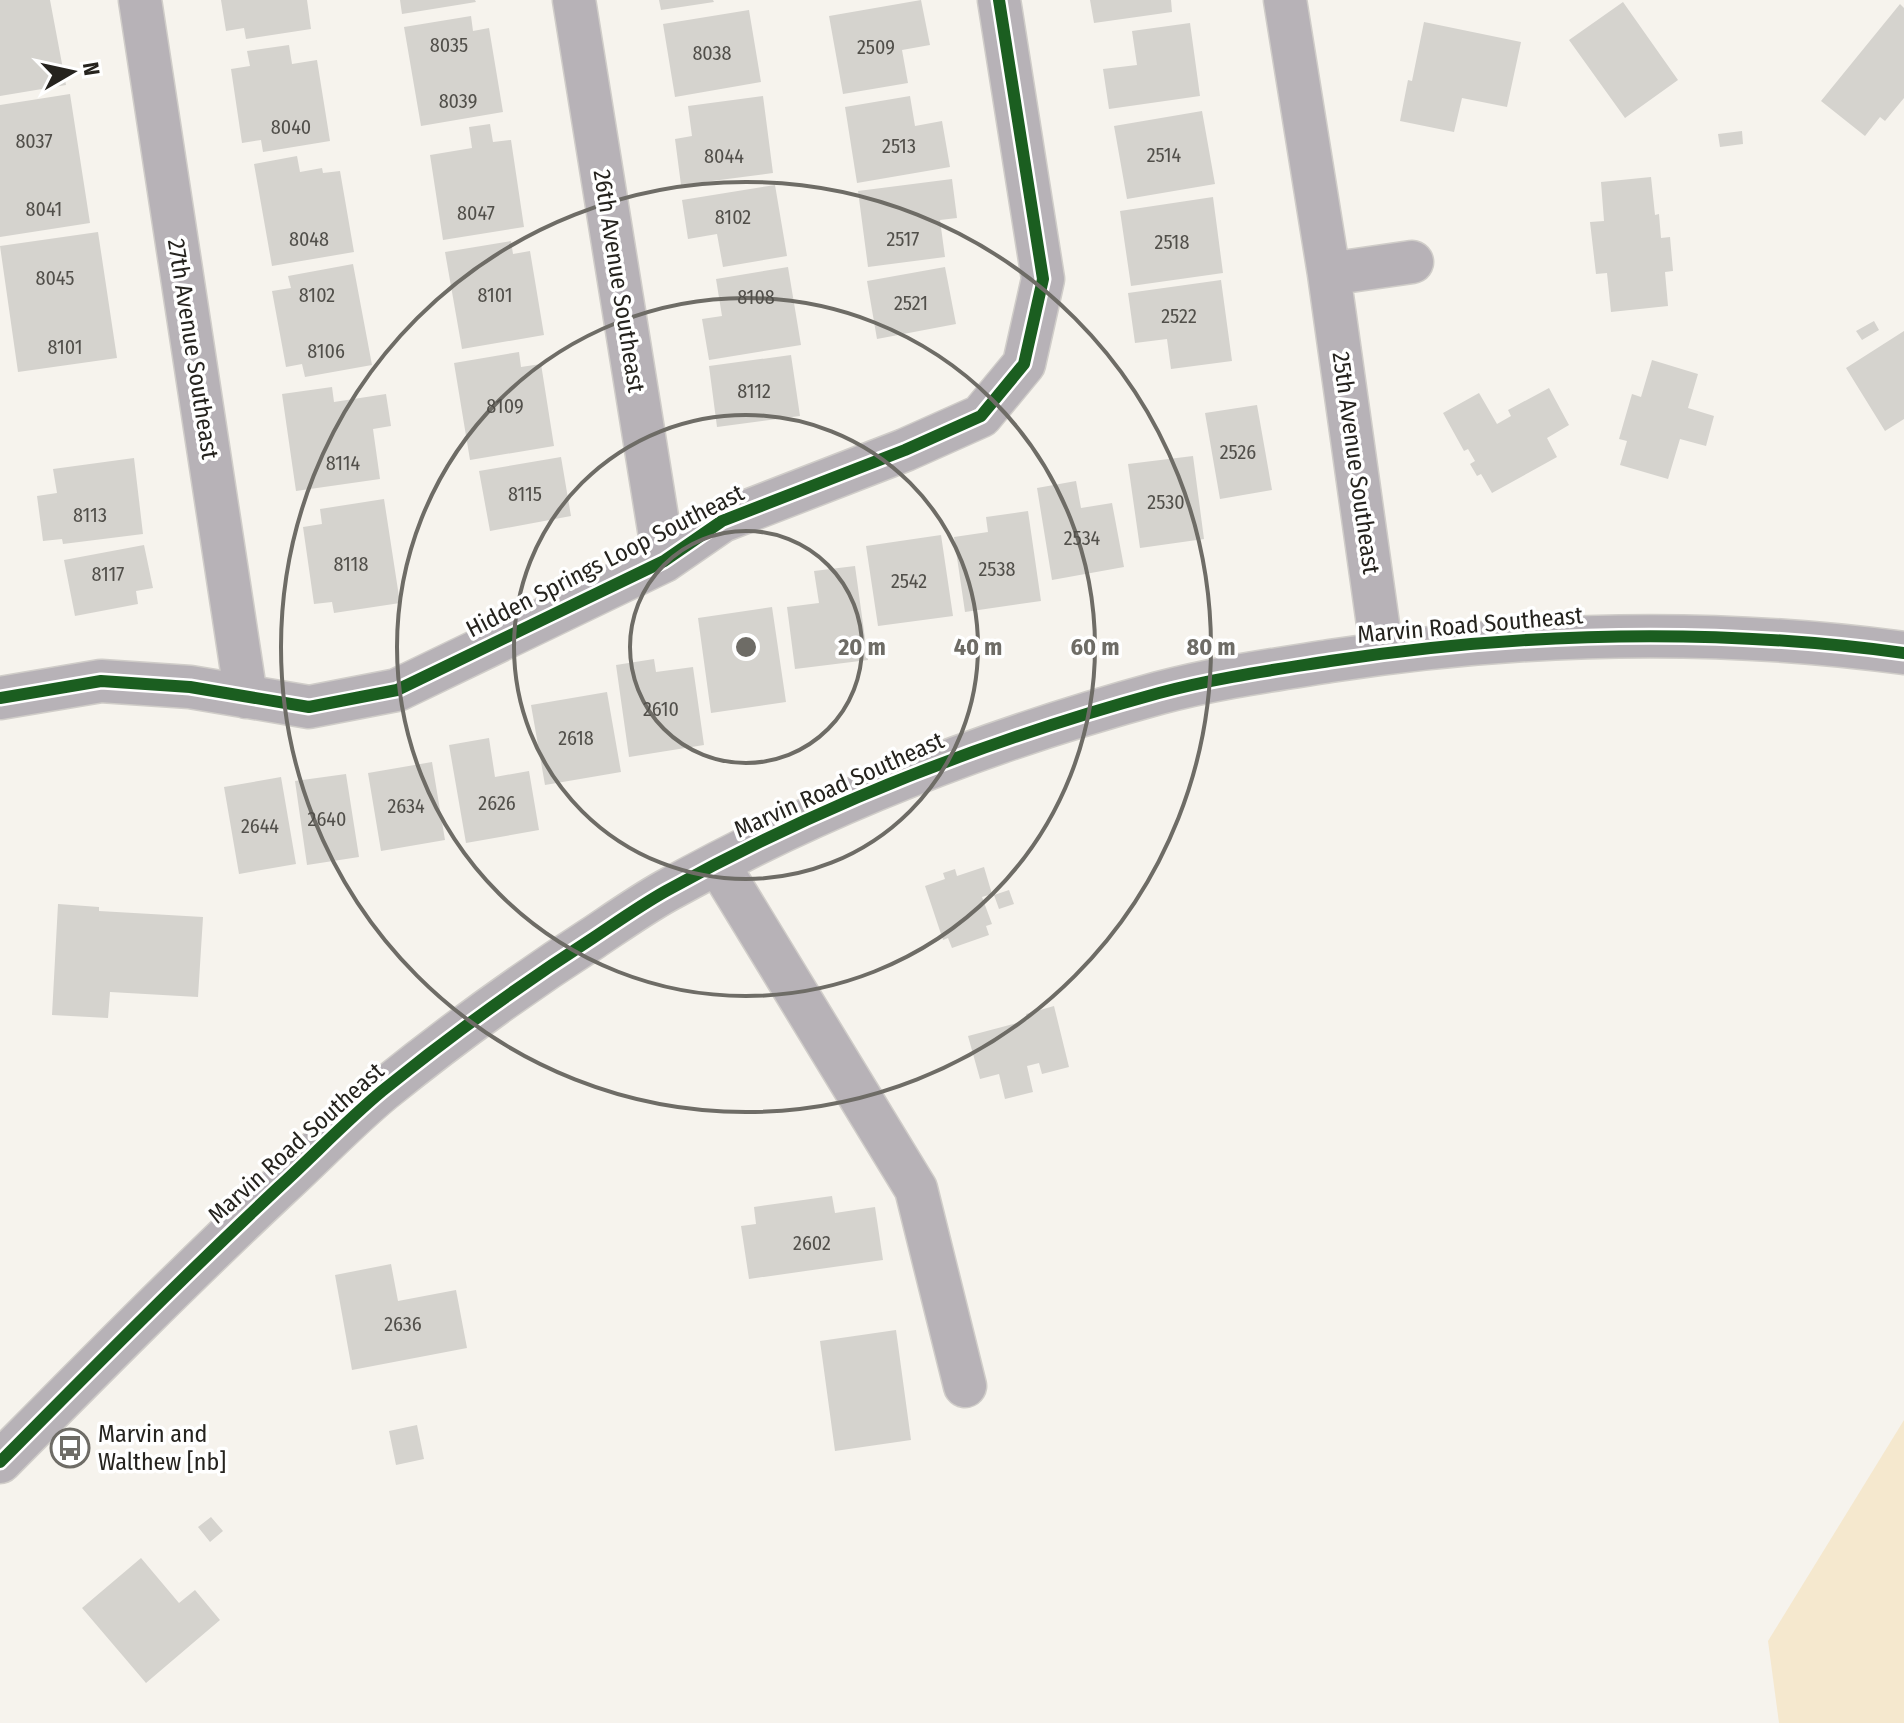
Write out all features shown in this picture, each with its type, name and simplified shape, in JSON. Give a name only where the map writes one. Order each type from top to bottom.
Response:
[{"type":"street","name":"27th Avenue Southeast","points":[[140,0],[246,697]]},
{"type":"street","name":"26th Avenue Southeast","points":[[574,0],[664,561]]},
{"type":"street","name":"Hidden Springs Loop Southeast","points":[[0,698],[101,681],[190,687],[309,707],[397,690],[664,561],[722,521],[905,450],[981,416],[1024,364],[1043,279],[999,0]]},
{"type":"street","name":"25th Avenue Southeast","points":[[1285,0],[1329,274],[1382,653]]},
{"type":"street","points":[[1329,274],[1412,262]]},
{"type":"street","name":"Marvin Road Southeast","points":[[0,1462],[191,1270],[378,1095],[533,977],[662,893],[833,807],[996,742],[1163,692],[1248,673],[1382,653],[1554,637],[1686,635],[1904,653]]},
{"type":"street","points":[[718,864],[916,1189],[965,1386]]},
{"type":"shaded area","points":[[1904,1420],[1904,1723],[1779,1723],[1768,1641]]},
{"type":"building","points":[[0,0],[50,0],[66,85],[0,96]]},
{"type":"building","points":[[221,0],[307,0],[311,29],[246,39],[244,28],[226,31]]},
{"type":"building","points":[[400,0],[475,0],[476,2],[402,14]]},
{"type":"building","points":[[659,0],[713,0],[714,2],[661,10]]},
{"type":"building","points":[[921,0],[930,45],[902,50],[908,83],[843,94],[829,16]]},
{"type":"building","points":[[1090,0],[1171,0],[1172,12],[1094,23]]},
{"type":"building","points":[[1623,2],[1678,80],[1625,118],[1569,40]]},
{"type":"building","points":[[1900,4],[1904,8],[1904,98],[1885,121],[1880,117],[1865,136],[1821,101]]},
{"type":"building","points":[[749,10],[761,82],[675,97],[663,24]]},
{"type":"building","points":[[471,16],[473,31],[489,28],[503,112],[421,126],[404,27]]},
{"type":"building","points":[[1424,22],[1521,42],[1507,107],[1462,98],[1454,132],[1400,121]]},
{"type":"building","points":[[1190,23],[1200,96],[1109,109],[1103,69],[1137,65],[1132,31]]},
{"type":"building","points":[[289,45],[292,64],[317,60],[330,141],[263,152],[261,140],[242,143],[231,69],[250,66],[247,51]]},
{"type":"building","points":[[70,94],[90,223],[0,237],[0,105]]},
{"type":"building","points":[[763,96],[773,173],[681,185],[675,139],[692,136],[688,106]]},
{"type":"building","points":[[910,96],[915,126],[942,121],[950,167],[857,183],[845,107]]},
{"type":"building","points":[[1202,111],[1215,184],[1127,199],[1114,126]]},
{"type":"building","points":[[490,124],[493,142],[511,140],[524,227],[443,240],[430,155],[472,148],[469,127]]},
{"type":"building","points":[[1742,131],[1743,144],[1720,147],[1718,134]]},
{"type":"building","points":[[297,156],[300,172],[322,168],[323,173],[340,171],[354,252],[272,266],[254,164]]},
{"type":"building","points":[[1651,177],[1661,238],[1670,237],[1673,271],[1665,272],[1668,306],[1611,312],[1607,273],[1596,274],[1590,222],[1604,221],[1601,182]]},
{"type":"building","points":[[952,179],[957,218],[940,220],[945,257],[868,267],[858,191]]},
{"type":"building","points":[[775,185],[787,256],[723,267],[717,234],[688,239],[682,200]]},
{"type":"building","points":[[1213,197],[1223,273],[1131,286],[1120,211]]},
{"type":"building","points":[[98,232],[117,358],[18,372],[0,246]]},
{"type":"building","points":[[511,241],[513,254],[530,251],[544,335],[462,349],[445,252]]},
{"type":"building","points":[[353,264],[372,365],[305,377],[302,364],[286,367],[272,291],[291,288],[288,276]]},
{"type":"building","points":[[788,267],[801,345],[709,360],[702,319],[722,316],[716,279]]},
{"type":"building","points":[[945,267],[956,324],[877,339],[867,281]]},
{"type":"building","points":[[1221,280],[1232,361],[1171,369],[1167,339],[1135,343],[1128,293]]},
{"type":"building","points":[[1874,321],[1879,330],[1862,340],[1856,331]]},
{"type":"building","points":[[1904,331],[1904,419],[1885,431],[1846,368]]},
{"type":"building","points":[[519,352],[521,367],[541,364],[554,446],[470,460],[454,363]]},
{"type":"building","points":[[791,355],[800,416],[717,427],[709,366]]},
{"type":"building","points":[[1652,360],[1698,374],[1688,408],[1714,416],[1706,446],[1680,439],[1668,479],[1620,465],[1627,441],[1619,439],[1632,394],[1641,397]]},
{"type":"building","points":[[332,387],[334,402],[386,394],[391,426],[373,429],[380,479],[296,491],[282,394]]},
{"type":"building","points":[[1549,388],[1569,425],[1547,438],[1557,457],[1492,493],[1481,474],[1477,476],[1470,464],[1475,461],[1468,449],[1464,451],[1443,413],[1479,393],[1497,424],[1511,416],[1508,410]]},
{"type":"building","points":[[1257,405],[1272,490],[1220,499],[1205,413]]},
{"type":"building","points":[[1193,456],[1204,539],[1140,548],[1128,464]]},
{"type":"building","points":[[561,457],[571,516],[490,531],[479,471]]},
{"type":"building","points":[[134,458],[143,534],[63,544],[62,539],[43,541],[37,496],[57,493],[53,469]]},
{"type":"building","points":[[1076,481],[1081,508],[1112,503],[1124,567],[1052,580],[1037,488]]},
{"type":"building","points":[[384,499],[400,603],[334,613],[332,602],[314,604],[303,527],[322,524],[320,509]]},
{"type":"building","points":[[1028,511],[1041,601],[965,612],[954,537],[988,532],[986,517]]},
{"type":"building","points":[[941,535],[953,616],[878,626],[866,546]]},
{"type":"building","points":[[144,545],[153,588],[136,591],[138,604],[75,616],[64,560]]},
{"type":"building","points":[[855,566],[868,660],[795,669],[787,607],[819,603],[814,571]]},
{"type":"building","points":[[772,607],[786,702],[711,713],[698,618]]},
{"type":"building","points":[[654,659],[656,672],[693,667],[704,745],[629,757],[616,665]]},
{"type":"building","points":[[607,692],[621,772],[545,785],[531,705]]},
{"type":"building","points":[[489,738],[495,777],[529,771],[539,830],[466,843],[449,745]]},
{"type":"building","points":[[432,762],[445,840],[381,851],[368,773]]},
{"type":"building","points":[[346,774],[359,857],[307,865],[295,781]]},
{"type":"building","points":[[281,777],[296,864],[239,874],[224,787]]},
{"type":"building","points":[[984,867],[992,894],[982,897],[992,924],[986,926],[989,935],[952,948],[948,938],[943,940],[925,886],[945,879],[943,873],[955,869],[957,876]]},
{"type":"building","points":[[1009,890],[1014,904],[999,909],[994,895]]},
{"type":"building","points":[[58,904],[99,907],[99,911],[203,917],[198,997],[110,992],[108,1018],[52,1015]]},
{"type":"building","points":[[1054,1006],[1069,1067],[1042,1074],[1039,1063],[1027,1066],[1033,1092],[1005,1099],[999,1074],[980,1079],[968,1036],[1028,1020],[1026,1014]]},
{"type":"building","points":[[832,1196],[835,1213],[875,1207],[883,1260],[749,1279],[741,1226],[756,1224],[754,1207]]},
{"type":"building","points":[[391,1264],[398,1301],[456,1290],[467,1348],[352,1370],[335,1275]]},
{"type":"building","points":[[896,1330],[911,1440],[835,1451],[820,1341]]},
{"type":"building","points":[[417,1425],[424,1459],[396,1465],[389,1431]]},
{"type":"building","points":[[211,1517],[223,1531],[210,1542],[198,1527]]},
{"type":"building","points":[[141,1558],[179,1603],[195,1590],[220,1620],[146,1683],[82,1608]]},
{"type":"cycle path","points":[[0,698],[101,681],[190,687],[309,707],[397,690],[664,561],[722,521],[905,450],[981,416],[1024,364],[1043,279],[999,0]]},
{"type":"cycle path","points":[[0,1462],[138,1323],[356,1114],[459,1031],[666,891],[785,830],[906,777],[1031,732],[1159,693],[1244,675],[1402,651],[1545,639],[1688,636],[1760,639],[1904,653]]},
{"type":"place","name":"Marvin and Walthew [nb]","points":[[70,1448]]}]
